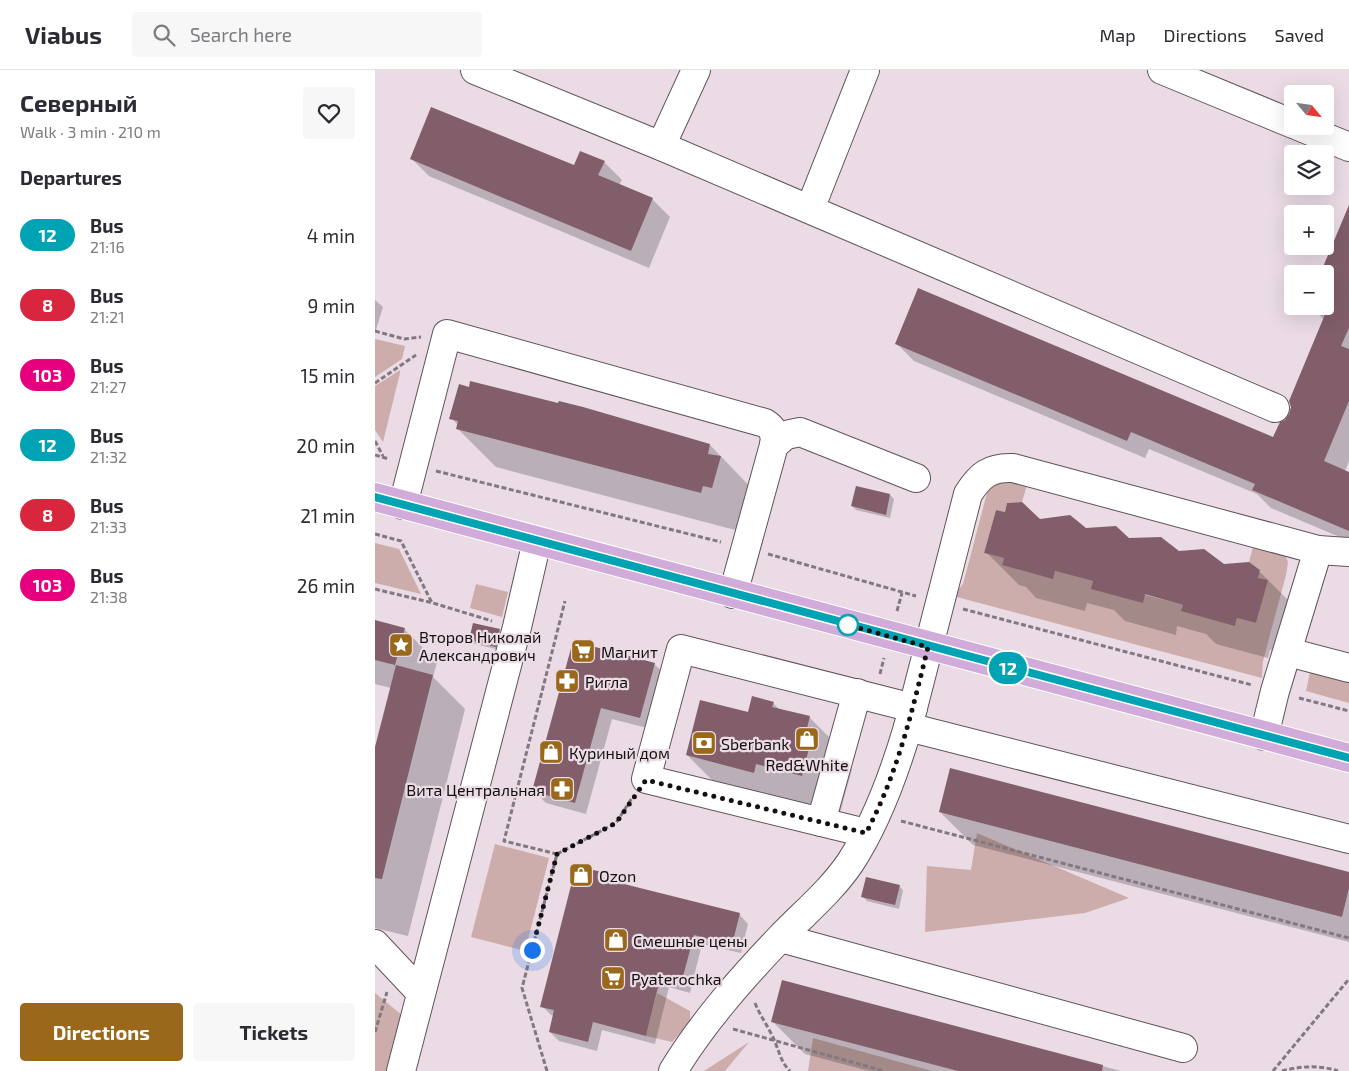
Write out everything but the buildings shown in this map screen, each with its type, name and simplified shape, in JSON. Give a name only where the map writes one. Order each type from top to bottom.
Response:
[{"type":"main road","points":[[375,497],[928,647],[1349,758]]},
{"type":"street","points":[[475,70],[533,81],[661,146],[1275,408]]},
{"type":"street","points":[[661,146],[696,70]]},
{"type":"street","points":[[810,209],[865,70]]},
{"type":"street","points":[[1162,70],[1284,120]]},
{"type":"street","points":[[1320,135],[1349,147]]},
{"type":"street","points":[[403,505],[447,334],[765,423],[770,426],[776,438],[733,594]]},
{"type":"street","points":[[774,445],[786,435],[800,432],[916,478]]},
{"type":"street","points":[[673,1071],[690,1043],[746,973],[828,889],[850,863],[871,823],[900,756],[968,494],[989,471],[999,468],[1013,468],[1318,550],[1349,552]]},
{"type":"street","points":[[401,1071],[517,627],[537,541]]},
{"type":"street","points":[[1264,736],[1275,691],[1318,550]]},
{"type":"street","points":[[871,823],[821,822],[646,780],[681,649],[857,694],[911,717],[1349,839]]},
{"type":"street","points":[[1288,652],[1349,668]]},
{"type":"street","points":[[821,822],[857,694]]},
{"type":"street","points":[[781,938],[1183,1048]]},
{"type":"street","points":[[375,944],[421,993]]},
{"type":"path","points":[[375,331],[404,339],[447,334]]},
{"type":"path","points":[[375,383],[447,334]]},
{"type":"path","points":[[375,442],[384,457]]},
{"type":"path","points":[[375,455],[747,548],[940,602],[1349,711]]},
{"type":"path","points":[[375,534],[401,541],[433,603]]},
{"type":"path","points":[[375,589],[517,627]]},
{"type":"path","points":[[565,601],[504,841],[557,854],[616,823],[646,780]]},
{"type":"path","points":[[871,823],[1349,938]]},
{"type":"path","points":[[547,1071],[523,988],[557,854]]},
{"type":"path","points":[[375,1032],[395,966]]},
{"type":"path","points":[[746,973],[761,1019],[775,1041],[782,1064],[789,1071]]},
{"type":"path","points":[[1273,1071],[1349,979]]},
{"type":"path","points":[[707,1022],[884,1071]]},
{"type":"path","points":[[1282,1071],[1309,1067],[1327,1068],[1337,1071]]},
{"type":"shaded area","points":[[375,339],[405,346],[402,359],[375,377]]},
{"type":"shaded area","points":[[400,370],[383,442],[375,430],[375,386]]},
{"type":"shaded area","points":[[1005,480],[1027,485],[1022,502],[1007,503],[1005,512],[996,510],[984,553],[1004,558],[1002,565],[1052,578],[1055,571],[1183,605],[1182,611],[1235,625],[1237,618],[1256,623],[1267,581],[1258,578],[1260,570],[1249,562],[1254,543],[1285,555],[1288,562],[1286,575],[1263,661],[1262,678],[953,596],[963,584],[987,493],[993,485]]},
{"type":"shaded area","points":[[375,543],[399,549],[421,594],[375,583]]},
{"type":"shaded area","points":[[476,584],[508,592],[502,617],[470,608]]},
{"type":"shaded area","points":[[1310,672],[1349,681],[1349,703],[1306,691]]},
{"type":"shaded area","points":[[977,833],[1129,898],[1085,913],[925,932],[927,866],[971,870]]},
{"type":"shaded area","points":[[495,844],[549,858],[525,951],[471,937]]},
{"type":"shaded area","points":[[375,993],[403,1016],[387,1071],[375,1071]]},
{"type":"shaded area","points":[[657,993],[690,1011],[690,1023],[672,1042],[646,1036]]},
{"type":"shaded area","points":[[813,1038],[932,1071],[808,1071]]},
{"type":"shaded area","points":[[749,1042],[725,1071],[704,1071]]},
{"type":"bus line","name":"12","points":[[375,497],[1349,758]]},
{"type":"place","name":"Второв Николай Александрович","points":[[401,645]]},
{"type":"place","name":"Магнит","points":[[583,651]]},
{"type":"place","name":"Ригла","points":[[567,681]]},
{"type":"place","name":"Red&White","points":[[807,739]]},
{"type":"place","name":"Sberbank","points":[[704,743]]},
{"type":"place","name":"Куриный дом","points":[[551,752]]},
{"type":"place","name":"Вита Центральная","points":[[562,789]]},
{"type":"place","name":"Ozon","points":[[581,875]]},
{"type":"place","name":"Смешные цены","points":[[616,940]]},
{"type":"place","name":"Pyaterochka","points":[[613,978]]},
{"type":"route","points":[[532,950],[557,854],[616,823],[646,780],[866,833],[900,756],[928,647],[848,625]]}]
